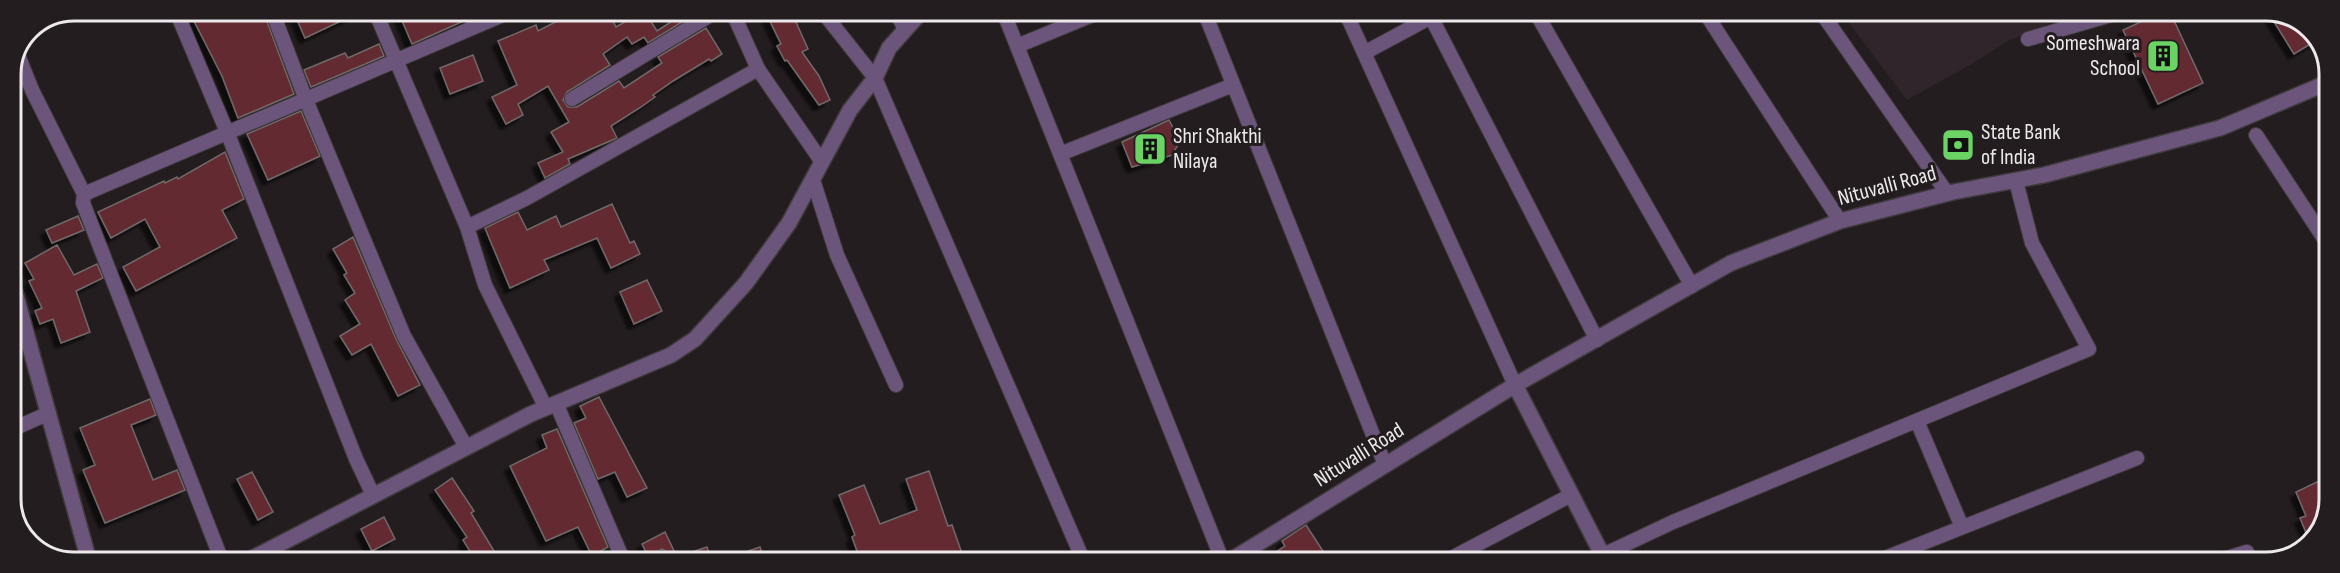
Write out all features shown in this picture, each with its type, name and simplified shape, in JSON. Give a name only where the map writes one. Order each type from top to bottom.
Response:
[{"type":"street","points":[[181,21],[227,132],[356,459],[373,495]]},
{"type":"street","points":[[276,21],[306,100],[404,336],[466,447]]},
{"type":"street","points":[[379,21],[466,227],[485,285],[551,405],[619,552]]},
{"type":"street","points":[[84,194],[395,61],[473,21]]},
{"type":"street","points":[[572,99],[701,21]]},
{"type":"street","points":[[736,21],[758,69],[822,162]]},
{"type":"street","points":[[830,21],[875,78],[1080,552]]},
{"type":"street","points":[[901,21],[905,30]]},
{"type":"street","points":[[264,552],[466,447],[551,405],[671,356],[695,339],[746,283],[789,223],[850,110],[875,78],[889,48],[913,21]]},
{"type":"street","points":[[1007,21],[1221,552]]},
{"type":"street","points":[[1017,46],[1078,21]]},
{"type":"street","points":[[1208,21],[1385,465]]},
{"type":"street","points":[[1350,21],[1515,385],[1602,552]]},
{"type":"street","points":[[1364,53],[1425,21]]},
{"type":"street","points":[[1433,21],[1598,340]]},
{"type":"street","points":[[1541,21],[1692,286]]},
{"type":"street","points":[[1710,21],[1840,221]]},
{"type":"street","points":[[1827,21],[1947,194]]},
{"type":"street","points":[[2028,39],[2090,21]]},
{"type":"street","points":[[22,65],[84,194],[83,203],[219,552]]},
{"type":"street","points":[[466,227],[527,198],[758,69]]},
{"type":"street","points":[[1060,154],[1233,85]]},
{"type":"street","name":"Nituvalli Road","points":[[1241,552],[1515,385],[1731,264],[1840,221],[1947,194],[2067,170],[2220,128],[2319,86]]},
{"type":"street","points":[[2256,135],[2319,231]]},
{"type":"street","points":[[813,180],[837,255],[896,385]]},
{"type":"street","points":[[1616,552],[1673,522],[2089,349],[2032,243],[2016,181]]},
{"type":"street","points":[[21,322],[49,413],[87,552]]},
{"type":"street","points":[[21,426],[49,413]]},
{"type":"street","points":[[1917,421],[1962,527]]},
{"type":"street","points":[[1900,552],[2137,458]]},
{"type":"street","points":[[1463,552],[1571,495]]},
{"type":"shaded area","points":[[1848,21],[2052,21],[2033,33],[2009,40],[1972,64],[1907,100]]},
{"type":"building","points":[[194,21],[267,21],[294,94],[238,118],[222,76]]},
{"type":"building","points":[[298,21],[341,21],[305,38]]},
{"type":"building","points":[[402,21],[464,21],[412,44]]},
{"type":"building","points":[[558,21],[613,21],[616,27],[626,21],[650,21],[657,31],[672,21],[684,21],[648,43],[644,37],[632,44],[627,37],[603,54],[610,65],[567,92],[563,100],[568,107],[577,107],[619,81],[624,88],[662,63],[658,57],[706,28],[722,54],[711,61],[709,59],[673,81],[653,95],[655,97],[611,126],[617,138],[568,159],[570,164],[545,178],[538,163],[563,152],[551,132],[569,122],[548,86],[518,104],[523,115],[506,124],[492,97],[517,85],[498,41],[536,25],[538,31]]},
{"type":"building","points":[[770,21],[795,21],[808,49],[802,52],[819,76],[830,100],[819,105],[787,60],[785,61],[777,46],[781,44]]},
{"type":"building","name":"Someshwara School","points":[[2142,21],[2174,21],[2203,83],[2158,104],[2123,30]]},
{"type":"building","points":[[2274,22],[2292,28],[2310,44],[2294,54]]},
{"type":"building","points":[[379,44],[384,56],[311,87],[304,70],[345,53],[348,58]]},
{"type":"building","points":[[473,55],[483,81],[450,94],[440,68]]},
{"type":"building","points":[[301,111],[320,156],[268,180],[247,134]]},
{"type":"building","name":"Shri Shakthi Nilaya","points":[[1169,120],[1180,141],[1172,155],[1132,167],[1122,142]]},
{"type":"building","points":[[225,152],[244,199],[222,210],[237,238],[136,291],[123,267],[160,247],[145,219],[111,238],[98,212],[164,181],[165,183],[177,177],[178,179]]},
{"type":"building","points":[[612,204],[630,243],[634,241],[640,254],[611,268],[597,238],[544,260],[549,270],[510,288],[485,228],[518,212],[527,230],[556,216],[561,227]]},
{"type":"building","points":[[78,216],[84,230],[52,243],[46,230]]},
{"type":"building","points":[[353,237],[396,339],[420,385],[398,396],[371,344],[352,355],[340,336],[360,324],[345,300],[355,293],[333,249]]},
{"type":"building","points":[[57,245],[74,275],[97,264],[103,278],[76,291],[90,332],[61,343],[53,319],[40,324],[35,311],[42,308],[29,281],[34,279],[25,263]]},
{"type":"building","points":[[647,280],[662,311],[634,324],[620,292]]},
{"type":"building","points":[[599,397],[647,488],[627,497],[615,472],[598,479],[574,423],[586,418],[580,406]]},
{"type":"building","points":[[150,399],[156,415],[131,425],[153,480],[177,470],[185,490],[105,523],[83,470],[95,465],[80,428]]},
{"type":"building","points":[[557,429],[608,547],[599,552],[590,552],[578,527],[546,541],[510,466],[547,448],[542,435]]},
{"type":"building","points":[[929,471],[948,526],[952,525],[961,552],[857,552],[852,537],[855,535],[839,495],[864,485],[880,524],[917,510],[906,479]]},
{"type":"building","points":[[252,472],[273,512],[258,520],[237,479]]},
{"type":"building","points":[[452,478],[474,511],[471,513],[494,551],[470,552],[463,540],[467,537],[435,490]]},
{"type":"building","points":[[2319,481],[2318,509],[2306,533],[2300,518],[2306,516],[2296,492]]},
{"type":"building","points":[[384,517],[395,539],[372,551],[361,529]]},
{"type":"building","points":[[1306,525],[1324,552],[1276,552],[1285,546],[1282,541]]},
{"type":"building","points":[[665,532],[675,552],[662,549],[656,552],[646,552],[642,544]]},
{"type":"building","points":[[707,547],[709,552],[692,552]]},
{"type":"building","points":[[760,547],[762,552],[745,552]]},
{"type":"place","name":"Someshwara School","points":[[2163,56]]},
{"type":"place","name":"State Bank of India","points":[[1958,145]]},
{"type":"place","name":"Shri Shakthi Nilaya","points":[[1150,149]]}]
